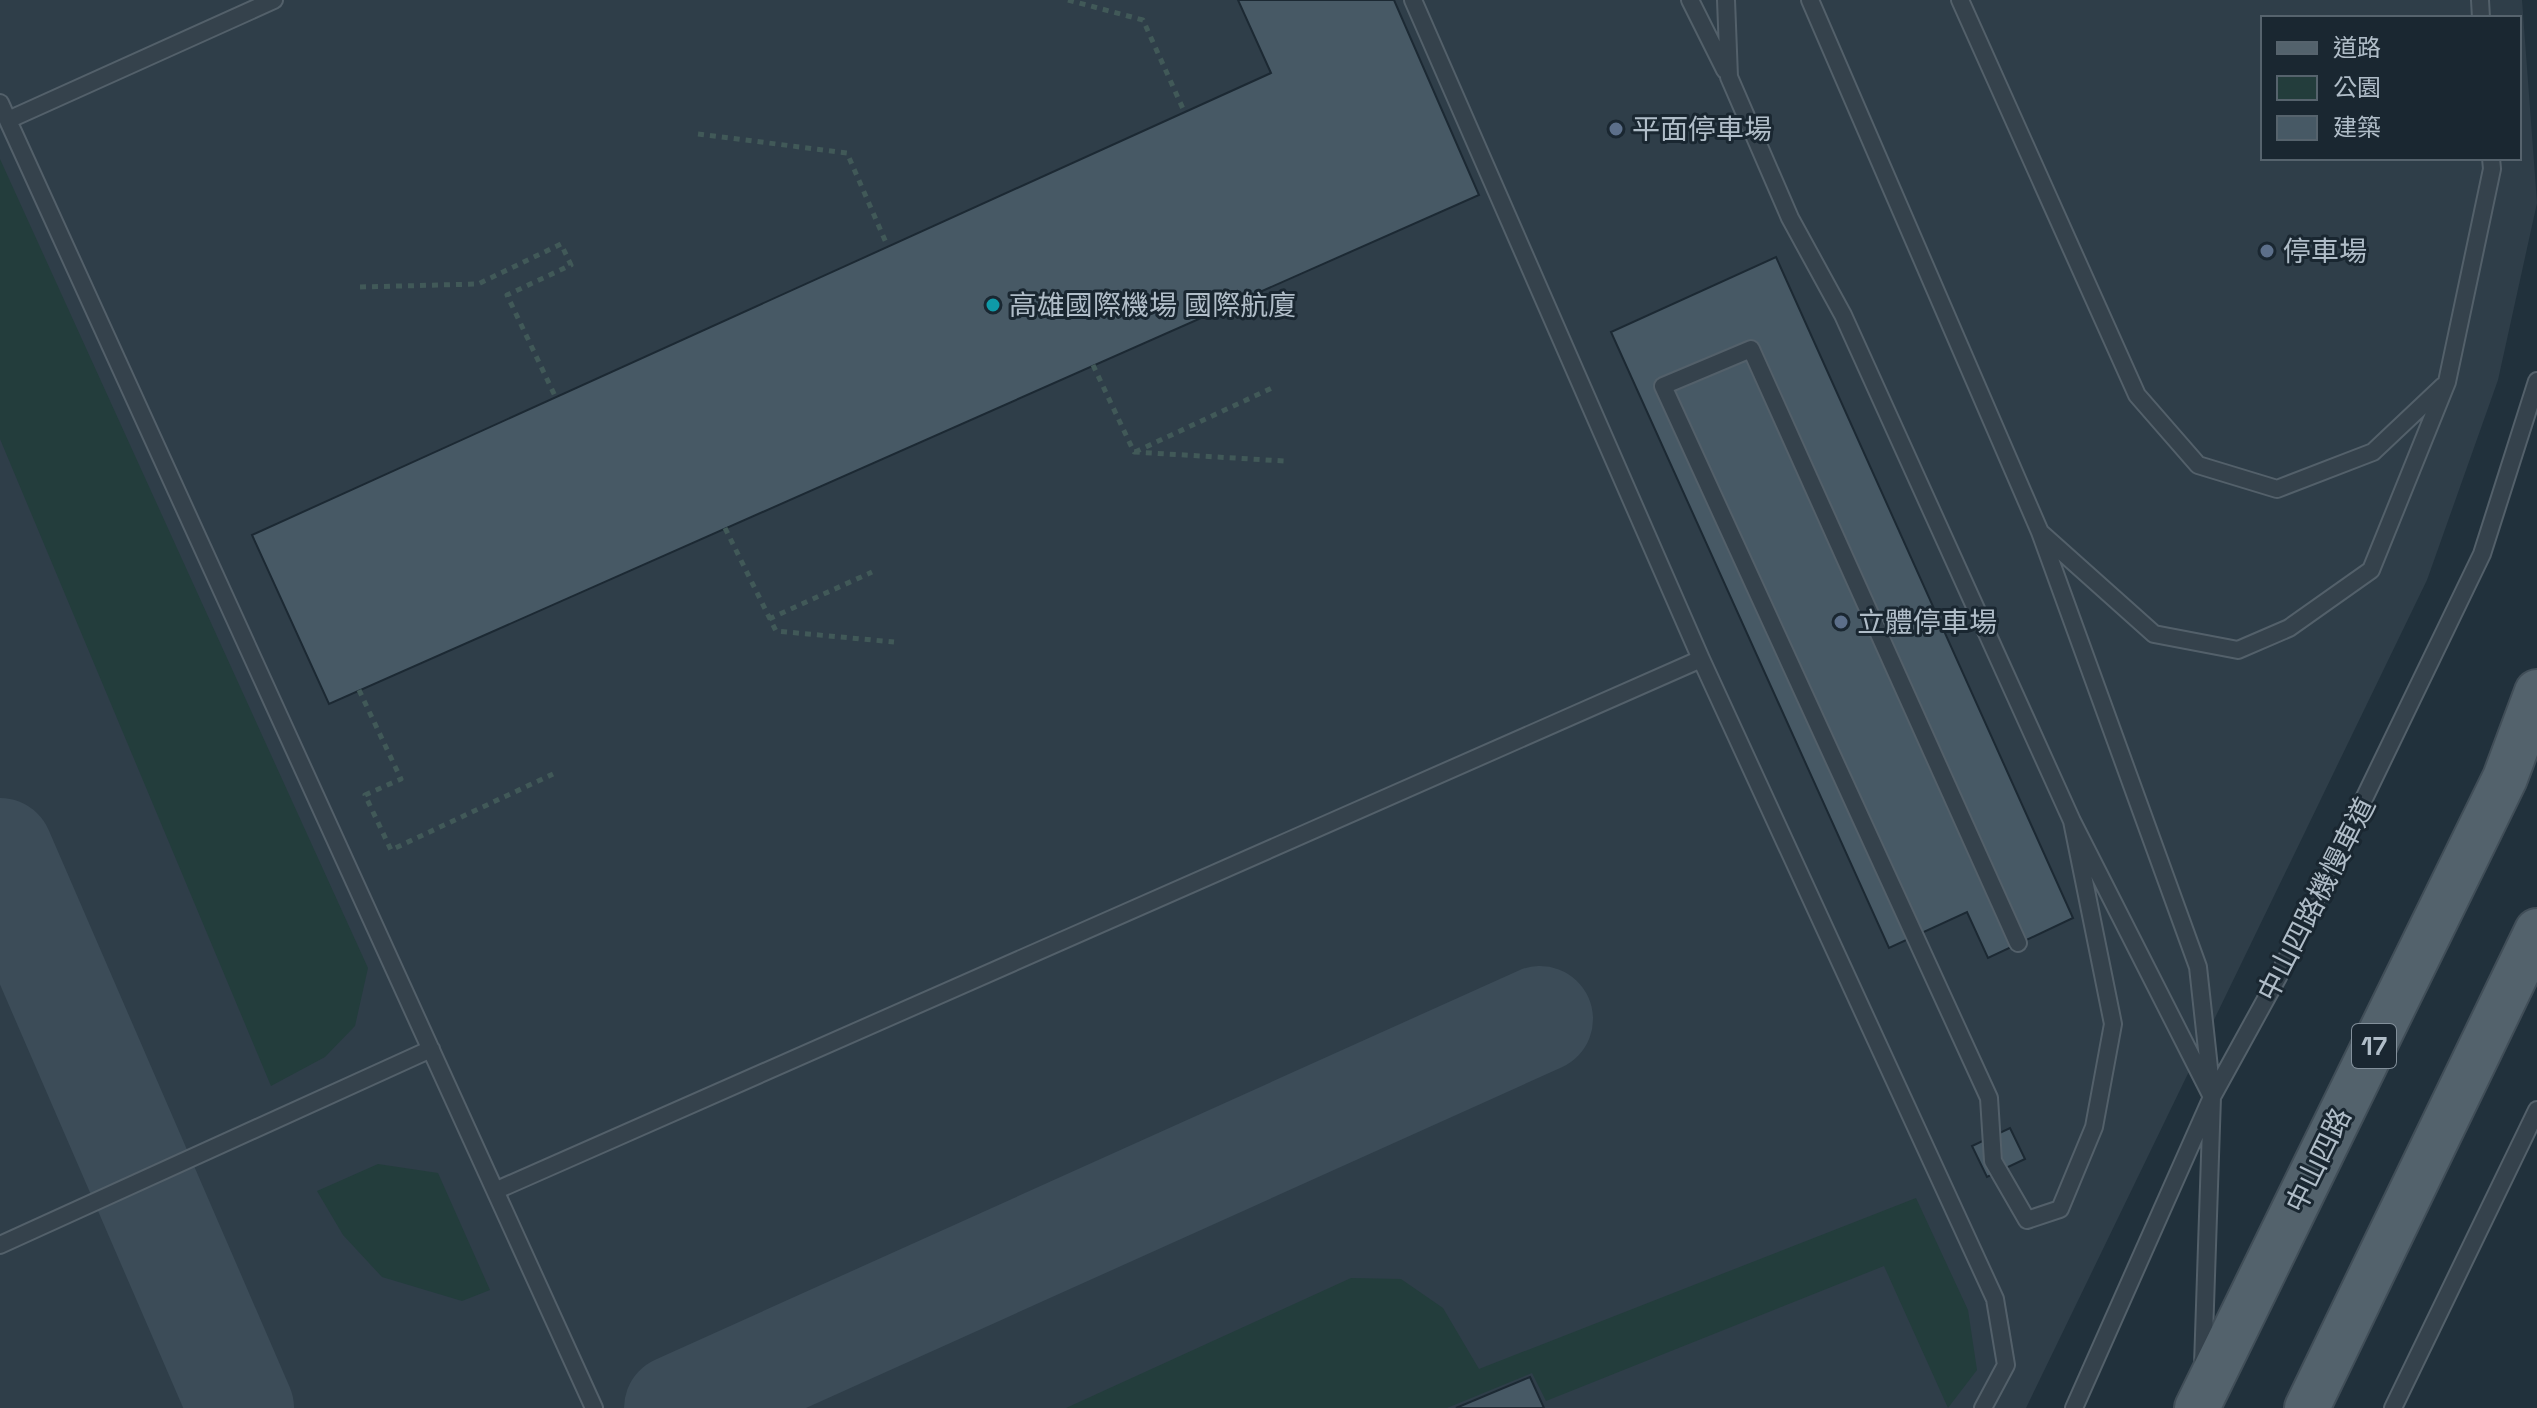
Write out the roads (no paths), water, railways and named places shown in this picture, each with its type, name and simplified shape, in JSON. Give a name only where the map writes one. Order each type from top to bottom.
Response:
[{"type":"main road","name":"中山四路","points":[[2199,1402],[2505,778],[2537,692]]},
{"type":"main road","points":[[2307,1408],[2537,931]]},
{"type":"lane","points":[[8,120],[274,0]]},
{"type":"lane","points":[[1413,0],[1701,659],[1995,1299],[2006,1365],[1983,1408]]},
{"type":"lane","points":[[1690,0],[1729,77],[1790,218],[1843,315],[2072,821],[2212,1097]]},
{"type":"lane","points":[[1726,0],[1729,77]]},
{"type":"lane","points":[[1810,0],[2040,532],[2198,967],[2212,1097],[2199,1402]]},
{"type":"lane","points":[[1960,0],[2137,395],[2198,465],[2277,489],[2373,452],[2447,382]]},
{"type":"lane","points":[[0,103],[594,1408]]},
{"type":"lane","points":[[2040,532],[2154,634],[2238,650],[2289,628],[2371,570],[2447,382],[2492,169],[2491,160]]},
{"type":"lane","points":[[2018,943],[1751,349],[1663,386],[1989,1098],[1993,1161],[2027,1220],[2060,1209],[2094,1127],[2113,1024],[2072,821]]},
{"type":"lane","name":"中山四路機慢車道","points":[[2074,1408],[2212,1097],[2278,977],[2482,554],[2537,381]]},
{"type":"lane","points":[[497,1190],[1701,659]]},
{"type":"lane","points":[[0,1245],[431,1049]]},
{"type":"lane","points":[[2393,1408],[2537,1110]]},
{"type":"place","name":"平面停車場","points":[[1616,129]]},
{"type":"place","name":"停車場","points":[[2267,251]]},
{"type":"place","name":"高雄國際機場 國際航廈","points":[[993,305]]},
{"type":"place","name":"立體停車場","points":[[1841,622]]}]
